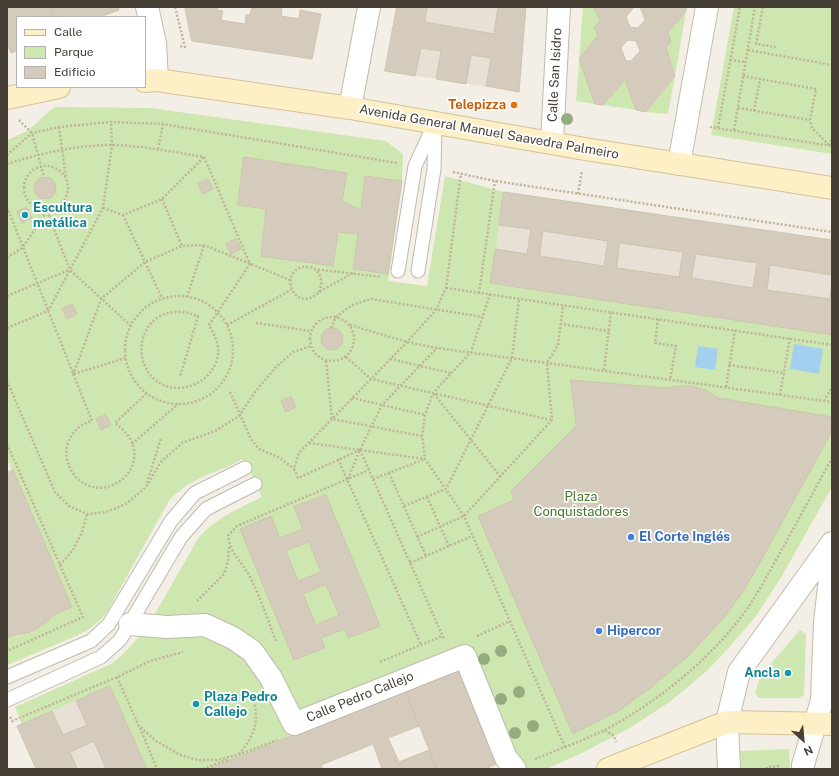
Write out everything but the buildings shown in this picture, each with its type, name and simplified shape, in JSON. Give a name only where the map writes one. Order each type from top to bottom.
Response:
[{"type":"street","points":[[147,7],[155,43],[151,81]]},
{"type":"street","points":[[350,108],[369,7]]},
{"type":"street","name":"Calle San Isidro","points":[[552,143],[559,7]]},
{"type":"street","points":[[679,164],[707,7]]},
{"type":"street","name":"Avenida General Manuel Saavedra Palmeiro","points":[[151,81],[350,108],[552,143],[832,188]]},
{"type":"street","points":[[7,98],[54,88]]},
{"type":"street","points":[[729,769],[727,722],[739,672],[832,543]]},
{"type":"street","points":[[803,769],[803,766],[824,723],[822,700],[825,623],[832,559]]},
{"type":"street","name":"Calle Pedro Callejo","points":[[130,624],[167,627],[206,625],[233,638],[252,651],[271,678],[294,724],[465,656],[506,758],[514,768]]},
{"type":"street","points":[[616,766],[727,722],[824,723]]},
{"type":"lane","points":[[398,271],[415,166],[435,123]]},
{"type":"lane","points":[[418,271],[434,169],[435,123]]},
{"type":"lane","points":[[7,677],[91,641],[109,624],[171,521],[195,493],[245,468]]},
{"type":"lane","points":[[7,700],[101,657],[120,640],[181,537],[206,509],[255,484]]},
{"type":"path","points":[[718,128],[740,7]]},
{"type":"path","points":[[734,130],[755,7]]},
{"type":"path","points":[[763,7],[756,44],[776,47]]},
{"type":"path","points":[[748,50],[832,65]]},
{"type":"path","points":[[730,60],[746,62]]},
{"type":"path","points":[[743,76],[816,89],[810,120],[812,128],[831,146]]},
{"type":"path","points":[[754,111],[760,79]]},
{"type":"path","points":[[738,108],[810,120]]},
{"type":"path","points":[[16,118],[32,133],[44,177]]},
{"type":"path","points":[[7,155],[32,133],[59,127],[111,122],[163,124],[415,166]]},
{"type":"path","points":[[7,328],[48,311],[103,208],[112,145],[111,122]]},
{"type":"path","points":[[686,122],[831,146]]},
{"type":"path","points":[[158,149],[163,124]]},
{"type":"path","points":[[59,127],[62,149],[67,180],[68,187],[64,200],[60,206],[47,211],[33,207],[28,203],[24,196],[24,181],[28,174],[41,166],[56,168],[67,180]]},
{"type":"path","points":[[831,146],[832,137]]},
{"type":"path","points":[[7,164],[38,154],[62,149],[112,145],[158,149],[204,157]]},
{"type":"path","points":[[103,208],[123,215],[162,199],[204,157]]},
{"type":"path","points":[[204,157],[250,264]]},
{"type":"path","points":[[434,169],[495,181],[832,232]]},
{"type":"path","points":[[294,469],[299,453],[408,342],[436,310],[446,288],[461,174]]},
{"type":"path","points":[[479,293],[495,181]]},
{"type":"path","points":[[162,199],[182,246]]},
{"type":"path","points":[[7,207],[92,421],[81,426],[72,434],[67,444],[66,456],[69,468],[75,477],[83,484],[94,488],[104,488],[115,484],[124,478],[130,470],[134,459],[134,448],[124,429],[115,423],[146,394]]},
{"type":"path","points":[[7,258],[23,247],[47,211]]},
{"type":"path","points":[[47,211],[70,270],[130,325]]},
{"type":"path","points":[[123,215],[162,298]]},
{"type":"path","points":[[187,297],[204,245]]},
{"type":"path","points":[[73,375],[101,299],[145,262],[182,246],[204,245],[290,280]]},
{"type":"path","points":[[180,377],[198,316],[186,312],[173,312],[161,316],[152,323],[144,334],[141,346],[142,359],[147,370],[155,380],[166,386],[178,388],[191,387],[202,381],[211,372],[217,360],[218,348],[216,336],[209,325],[250,264]]},
{"type":"path","points":[[353,273],[310,298],[305,299],[299,297],[291,290],[290,280],[292,275],[299,268],[304,267],[314,269],[353,273],[383,277]]},
{"type":"path","points":[[314,269],[321,276],[322,282],[319,292]]},
{"type":"path","points":[[7,296],[70,270]]},
{"type":"path","points":[[446,288],[832,345]]},
{"type":"path","points":[[227,325],[291,290]]},
{"type":"path","points":[[490,294],[471,352],[433,393],[426,415],[422,436],[425,459],[464,516],[565,747]]},
{"type":"path","points":[[179,296],[203,302],[218,312],[227,325],[230,333],[233,350],[230,367],[222,382],[210,394],[187,404],[161,401],[146,394],[130,374],[125,358],[125,341],[130,325],[144,309],[162,298],[179,296]]},
{"type":"path","points":[[331,328],[336,317],[352,305],[371,299],[483,317]]},
{"type":"path","points":[[404,506],[446,489],[512,358],[519,299]]},
{"type":"path","points":[[417,536],[464,516],[552,420],[547,363],[558,345],[563,305]]},
{"type":"path","points":[[604,370],[612,312]]},
{"type":"path","points":[[336,317],[344,319],[354,331],[354,346],[346,357],[333,362],[326,361],[320,358],[311,346],[311,331],[315,324],[321,319],[336,317]]},
{"type":"path","points":[[658,319],[655,343],[676,346],[670,380]]},
{"type":"path","points":[[256,324],[311,331]]},
{"type":"path","points":[[560,324],[609,331]]},
{"type":"path","points":[[350,325],[408,342],[437,348],[832,402]]},
{"type":"path","points":[[726,388],[735,330]]},
{"type":"path","points":[[780,395],[790,338]]},
{"type":"path","points":[[7,381],[55,492],[69,506],[87,514],[106,512],[126,504],[146,487],[161,462],[182,443],[215,431],[240,416],[255,392],[275,368],[293,352],[311,346]]},
{"type":"path","points":[[348,479],[360,450],[382,405],[437,348]]},
{"type":"path","points":[[346,357],[371,379],[552,420]]},
{"type":"path","points":[[73,375],[125,358]]},
{"type":"path","points":[[390,359],[451,373]]},
{"type":"path","points":[[326,361],[332,420]]},
{"type":"path","points":[[729,365],[784,373]]},
{"type":"path","points":[[824,401],[832,387]]},
{"type":"path","points":[[230,392],[251,439],[259,450],[280,458],[294,469],[298,478],[360,450]]},
{"type":"path","points":[[433,393],[500,476]]},
{"type":"path","points":[[352,398],[426,415]]},
{"type":"path","points":[[132,444],[178,404]]},
{"type":"path","points":[[332,420],[422,436]]},
{"type":"path","points":[[146,487],[161,438]]},
{"type":"path","points":[[309,443],[425,459]]},
{"type":"path","points":[[7,444],[83,617],[7,651]]},
{"type":"path","points":[[360,450],[445,642]]},
{"type":"path","points":[[514,768],[605,730],[632,715],[676,683],[696,665],[731,628],[747,608],[760,588],[832,458]]},
{"type":"path","points":[[338,459],[421,645]]},
{"type":"path","points":[[373,479],[425,459]]},
{"type":"path","points":[[277,645],[252,582],[246,570],[235,557],[229,545],[228,536],[237,526],[369,470]]},
{"type":"path","points":[[389,473],[426,556]]},
{"type":"path","points":[[427,496],[449,546]]},
{"type":"path","points":[[60,565],[73,550],[82,532],[87,514]]},
{"type":"path","points":[[410,563],[472,536]]},
{"type":"path","points":[[471,638],[510,621]]},
{"type":"path","points":[[12,721],[117,677],[150,661],[170,654],[187,652]]},
{"type":"path","points":[[117,677],[157,769]]},
{"type":"path","points":[[139,726],[156,741],[180,755],[198,760],[216,760],[238,755],[252,738],[255,727],[256,712],[250,694]]},
{"type":"path","points":[[605,730],[614,736],[616,766]]},
{"type":"path","points":[[202,769],[278,739]]},
{"type":"shaded area","points":[[397,7],[526,7],[519,92],[385,71]]},
{"type":"shaded area","points":[[504,192],[832,240],[832,335],[490,283]]},
{"type":"shaded area","points":[[110,686],[147,769],[36,769],[17,726]]},
{"type":"green space","points":[[583,7],[594,7],[600,21],[594,28],[598,35],[595,104],[576,101]]},
{"type":"green space","points":[[734,7],[832,7],[832,154],[711,135]]},
{"type":"green space","points":[[686,11],[675,76],[666,47],[671,41],[668,33]]},
{"type":"green space","points":[[675,76],[668,114],[646,112]]},
{"type":"green space","points":[[625,80],[636,110],[603,105],[621,85],[622,81]]},
{"type":"green space","name":"Plaza Conquistadores","points":[[55,107],[151,108],[386,141],[403,154],[402,181],[388,281],[427,286],[445,176],[504,192],[491,283],[832,335],[832,487],[782,576],[756,616],[708,670],[671,701],[630,728],[580,754],[546,769],[504,769],[497,764],[458,669],[208,769],[147,769],[110,686],[22,724],[15,707],[111,664],[122,655],[143,632],[152,619],[200,536],[221,518],[262,497],[253,477],[242,459],[228,467],[209,474],[187,485],[170,499],[107,612],[100,620],[89,629],[76,636],[7,665],[7,636],[18,636],[30,632],[51,618],[50,617],[72,607],[7,458],[7,140],[29,130]]},
{"type":"green space","points":[[800,630],[806,634],[804,695],[799,698],[759,698],[755,693],[761,675]]},
{"type":"green space","points":[[789,749],[790,769],[741,769],[740,751]]},
{"type":"water","points":[[794,344],[823,349],[819,374],[790,369]]},
{"type":"water","points":[[698,346],[718,349],[715,370],[695,367]]},
{"type":"place","name":"Telepizza","points":[[514,105]]},
{"type":"place","name":"Escultura metálica","points":[[25,215]]},
{"type":"place","name":"El Corte Inglés","points":[[631,537]]},
{"type":"place","name":"Hipercor","points":[[599,631]]},
{"type":"place","name":"Ancla","points":[[788,673]]},
{"type":"place","name":"Plaza Pedro Callejo","points":[[196,704]]}]
